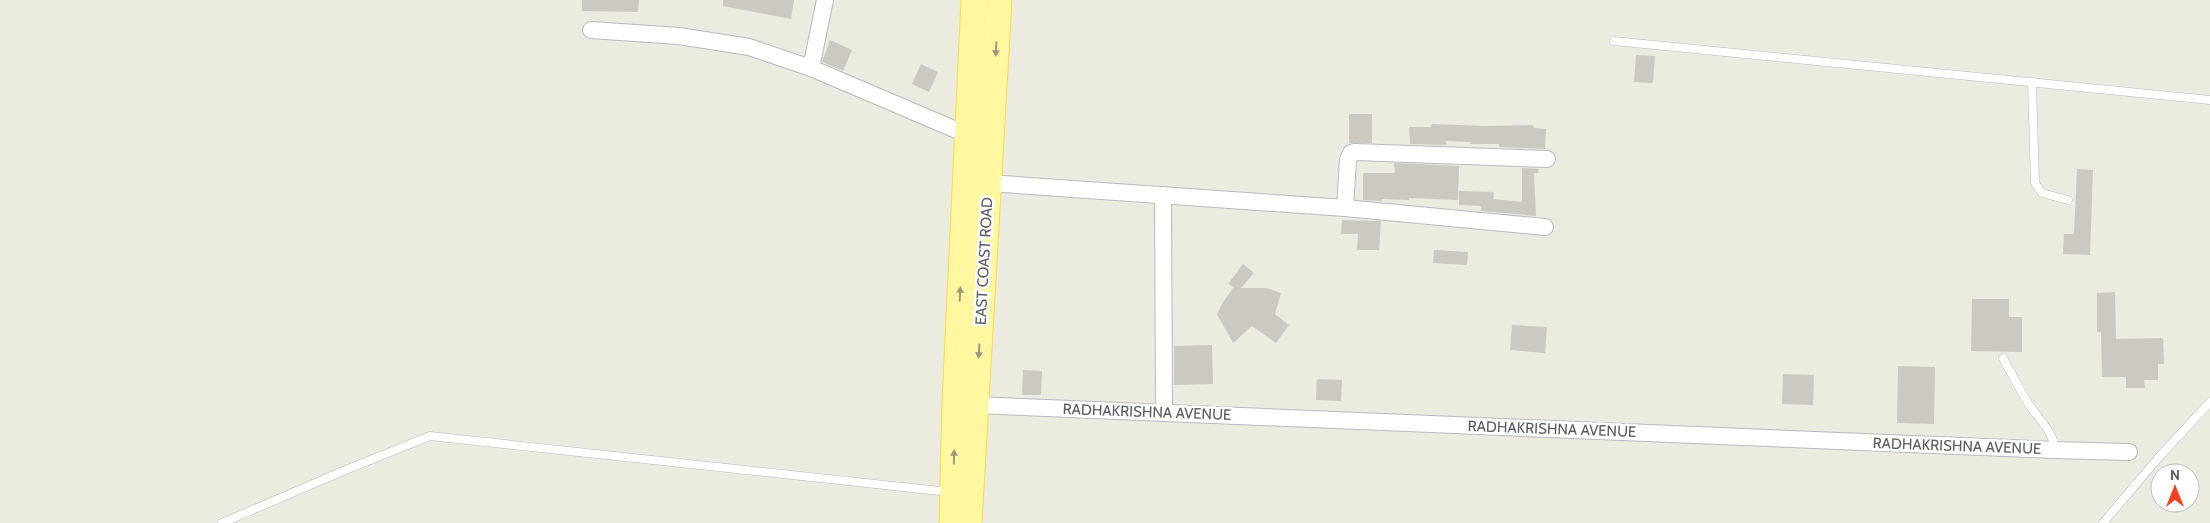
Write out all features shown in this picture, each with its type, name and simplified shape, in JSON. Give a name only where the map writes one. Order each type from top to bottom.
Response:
[{"type":"main road","name":"EAST COAST ROAD","points":[[952,523],[955,403],[974,0]]},
{"type":"main road","name":"EAST COAST ROAD","points":[[970,523],[975,405],[999,0]]},
{"type":"street","points":[[811,68],[825,0]]},
{"type":"street","points":[[591,30],[679,36],[749,47],[811,68],[968,135]]},
{"type":"street","points":[[1345,208],[1348,160],[1351,153],[1355,152],[1548,159]]},
{"type":"street","points":[[988,183],[1345,208],[1546,227]]},
{"type":"street","points":[[1163,195],[1164,413]]},
{"type":"street","name":"RADHAKRISHNA AVENUE","points":[[975,405],[2129,452]]},
{"type":"lane","points":[[1614,41],[2210,100]]},
{"type":"lane","points":[[2032,82],[2035,183],[2042,193],[2068,200]]},
{"type":"lane","points":[[2002,358],[2029,405],[2048,428],[2054,440],[2055,450]]},
{"type":"lane","points":[[2103,523],[2160,456],[2210,402]]},
{"type":"lane","points":[[222,523],[430,436],[953,492]]},
{"type":"building","points":[[582,0],[639,0],[638,12],[582,11]]},
{"type":"building","points":[[723,0],[794,0],[791,19],[723,6]]},
{"type":"building","points":[[830,40],[852,50],[843,71],[822,62]]},
{"type":"building","points":[[1636,55],[1655,56],[1653,83],[1634,82]]},
{"type":"building","points":[[921,64],[938,72],[929,92],[912,84]]},
{"type":"building","points":[[1349,114],[1372,114],[1372,143],[1349,143]]},
{"type":"building","points":[[1432,124],[1533,125],[1534,128],[1546,129],[1545,149],[1499,147],[1499,144],[1470,144],[1470,142],[1446,141],[1446,145],[1410,144],[1409,127],[1431,127]]},
{"type":"building","points":[[1394,163],[1459,166],[1458,200],[1409,198],[1409,200],[1363,200],[1363,173],[1395,173]]},
{"type":"building","points":[[1522,168],[1539,169],[1538,173],[1534,173],[1536,216],[1481,211],[1481,206],[1459,205],[1459,191],[1494,192],[1493,199],[1522,202]]},
{"type":"building","points":[[2077,169],[2093,170],[2090,255],[2063,254],[2064,234],[2074,234]]},
{"type":"building","points":[[1342,220],[1381,221],[1379,250],[1357,250],[1358,234],[1341,234]]},
{"type":"building","points":[[1434,250],[1468,252],[1467,265],[1433,263]]},
{"type":"building","points":[[1243,264],[1254,273],[1241,288],[1266,288],[1281,293],[1275,314],[1289,325],[1276,343],[1252,326],[1233,343],[1217,314],[1223,302],[1233,288],[1235,288],[1228,284]]},
{"type":"building","points":[[2115,292],[2116,339],[2163,338],[2164,364],[2158,364],[2158,380],[2144,380],[2145,388],[2126,388],[2126,377],[2102,377],[2101,332],[2097,332],[2097,293]]},
{"type":"building","points":[[1972,299],[2009,299],[2009,317],[2022,317],[2022,352],[1971,351]]},
{"type":"building","points":[[1512,325],[1547,327],[1545,353],[1510,350]]},
{"type":"building","points":[[1212,345],[1213,384],[1174,385],[1174,346]]},
{"type":"building","points":[[1898,366],[1935,367],[1934,424],[1897,423]]},
{"type":"building","points":[[1023,370],[1042,371],[1041,395],[1022,395]]},
{"type":"building","points":[[1783,374],[1814,375],[1813,405],[1782,404]]},
{"type":"building","points":[[1317,379],[1342,380],[1341,401],[1316,400]]}]
